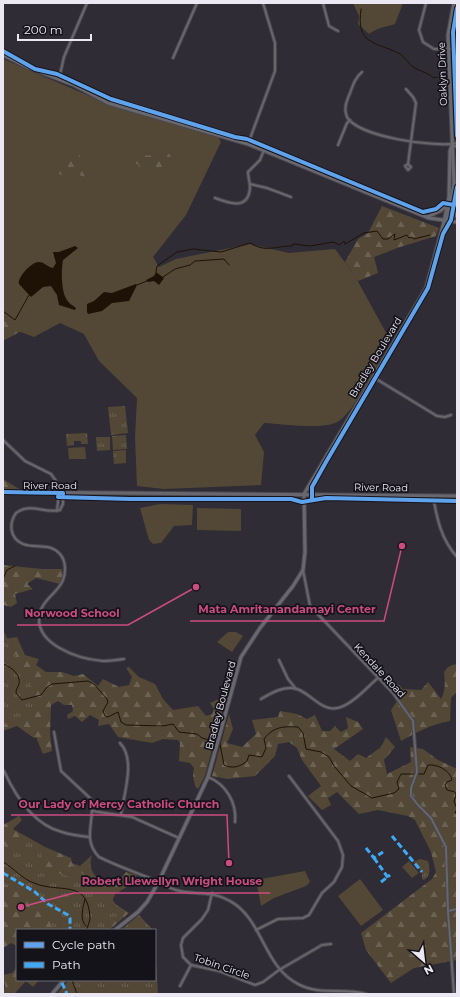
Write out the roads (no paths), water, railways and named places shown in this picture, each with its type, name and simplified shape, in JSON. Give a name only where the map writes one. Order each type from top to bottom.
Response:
[{"type":"main road","name":"Oaklyn Drive","points":[[444,222],[447,219],[450,185],[450,150],[452,144],[450,49],[448,35],[454,3]]},
{"type":"main road","points":[[3,55],[108,102],[248,144],[425,217],[444,222],[457,222]]},
{"type":"main road","points":[[425,217],[448,206],[457,217]]},
{"type":"main road","name":"Bradley Boulevard","points":[[116,929],[138,912],[158,883],[208,777],[241,657],[260,628],[294,586],[303,570],[305,552],[304,494],[426,288],[444,222]]},
{"type":"main road","name":"River Road","points":[[3,492],[457,496]]},
{"type":"main road","points":[[52,994],[63,981]]},
{"type":"street","points":[[59,79],[64,57],[87,3]]},
{"type":"street","points":[[173,58],[197,3]]},
{"type":"street","points":[[248,144],[275,71],[275,43],[263,3]]},
{"type":"street","points":[[323,3],[329,26],[338,31]]},
{"type":"street","points":[[426,3],[419,30],[420,36],[428,46],[434,49],[457,49]]},
{"type":"street","points":[[362,72],[356,80],[346,104],[346,112],[350,120],[376,133],[411,142],[457,143]]},
{"type":"street","points":[[406,89],[413,96],[416,103],[408,164]]},
{"type":"street","points":[[338,145],[347,123],[350,120]]},
{"type":"street","points":[[452,144],[457,147]]},
{"type":"street","points":[[215,198],[230,204],[239,204],[248,195],[250,184],[248,172],[260,160],[264,150]]},
{"type":"street","points":[[250,184],[267,188],[291,197]]},
{"type":"street","points":[[373,377],[437,416],[445,418],[451,415]]},
{"type":"street","points":[[3,441],[25,461],[51,474],[61,493],[62,508],[57,511],[49,511],[33,507],[21,509],[16,513],[11,525],[12,534],[17,540],[23,544],[43,545],[54,549],[59,553],[64,563],[65,574],[63,581],[49,597],[41,610],[40,623],[43,634],[59,648],[81,657],[102,660],[124,659]]},
{"type":"street","points":[[57,511],[61,493]]},
{"type":"street","points":[[433,496],[439,526],[443,537],[457,557]]},
{"type":"street","name":"Kendale Road","points":[[303,570],[309,605],[393,693],[413,720],[416,774],[411,788],[412,799],[431,818],[439,830],[446,847],[448,911],[454,994]]},
{"type":"street","points":[[279,660],[288,679],[296,689],[324,706],[335,709],[348,704],[378,678]]},
{"type":"street","points":[[261,699],[279,690],[296,689]]},
{"type":"street","points":[[54,732],[61,771],[67,779],[89,796],[92,811],[89,837],[92,848],[99,857],[180,891],[212,893],[237,905],[249,918],[280,970],[291,981],[309,989],[366,994]]},
{"type":"street","points":[[120,743],[124,747],[128,762],[121,814]]},
{"type":"street","points":[[4,771],[20,799],[43,823],[62,832],[89,837]]},
{"type":"street","points":[[256,930],[278,919],[303,918],[309,915],[322,893],[334,882],[342,867],[343,855],[338,841],[289,776]]},
{"type":"street","points":[[208,777],[221,784],[226,789],[234,809],[235,822]]},
{"type":"street","points":[[92,811],[121,814],[138,819],[179,838]]},
{"type":"street","name":"Tobin Circle","points":[[212,893],[208,910],[202,919],[183,938],[181,945],[183,957],[191,965],[219,971],[255,985],[264,982],[280,970],[322,945],[331,944]]},
{"type":"street","points":[[448,911],[457,909]]},
{"type":"street","points":[[180,986],[191,965]]},
{"type":"street","points":[[308,994],[309,989]]},
{"type":"waterway","points":[[361,9],[361,29],[368,40],[400,54],[412,66],[434,78],[437,77]]},
{"type":"waterway","points":[[156,272],[157,266],[177,252],[193,249],[221,252],[250,243],[261,248],[292,246],[293,244],[310,246],[333,242],[340,245],[344,241],[345,244],[364,233],[377,231],[383,239],[388,239],[395,234],[394,240],[407,235],[409,238],[411,237],[414,239],[430,235]]},
{"type":"waterway","points":[[163,277],[175,269],[190,265],[195,261],[224,259],[229,265]]},
{"type":"waterway","points":[[137,285],[147,281]]},
{"type":"waterway","points":[[3,311],[15,320],[29,295]]},
{"type":"waterway","points":[[3,579],[7,570],[15,566]]},
{"type":"waterway","points":[[3,664],[17,674],[19,684],[16,693],[22,700],[41,695],[47,687],[52,684],[88,681],[94,684],[107,699],[108,702],[103,711],[105,716],[108,717],[118,712],[121,722],[126,725],[163,726],[173,724],[179,732],[197,734],[202,738],[216,742]]},
{"type":"waterway","points":[[220,744],[224,765],[236,767],[247,761],[249,755],[262,757],[266,748],[264,739],[271,732],[283,727],[298,727],[303,733],[306,749],[321,752],[329,757],[334,766],[351,786],[372,798],[394,793],[399,789],[397,782],[401,774],[424,774],[428,765],[443,768],[451,776],[452,780],[447,782],[445,785],[447,790],[455,792],[456,795],[454,801],[457,809],[455,813],[457,814]]},
{"type":"waterway","points":[[3,862],[34,883],[78,892],[84,897],[88,905],[90,918],[87,929]]},
{"type":"waterway","points":[[85,899],[82,917],[86,926]]},
{"type":"waterway","points":[[72,981],[77,994]]},
{"type":"place","name":"Mata Amritanandamayi Center","points":[[402,546]]},
{"type":"place","name":"Norwood School","points":[[196,587]]},
{"type":"place","name":"Our Lady of Mercy Catholic Church","points":[[229,863]]},
{"type":"place","name":"Robert Llewellyn Wright House","points":[[21,907]]}]
